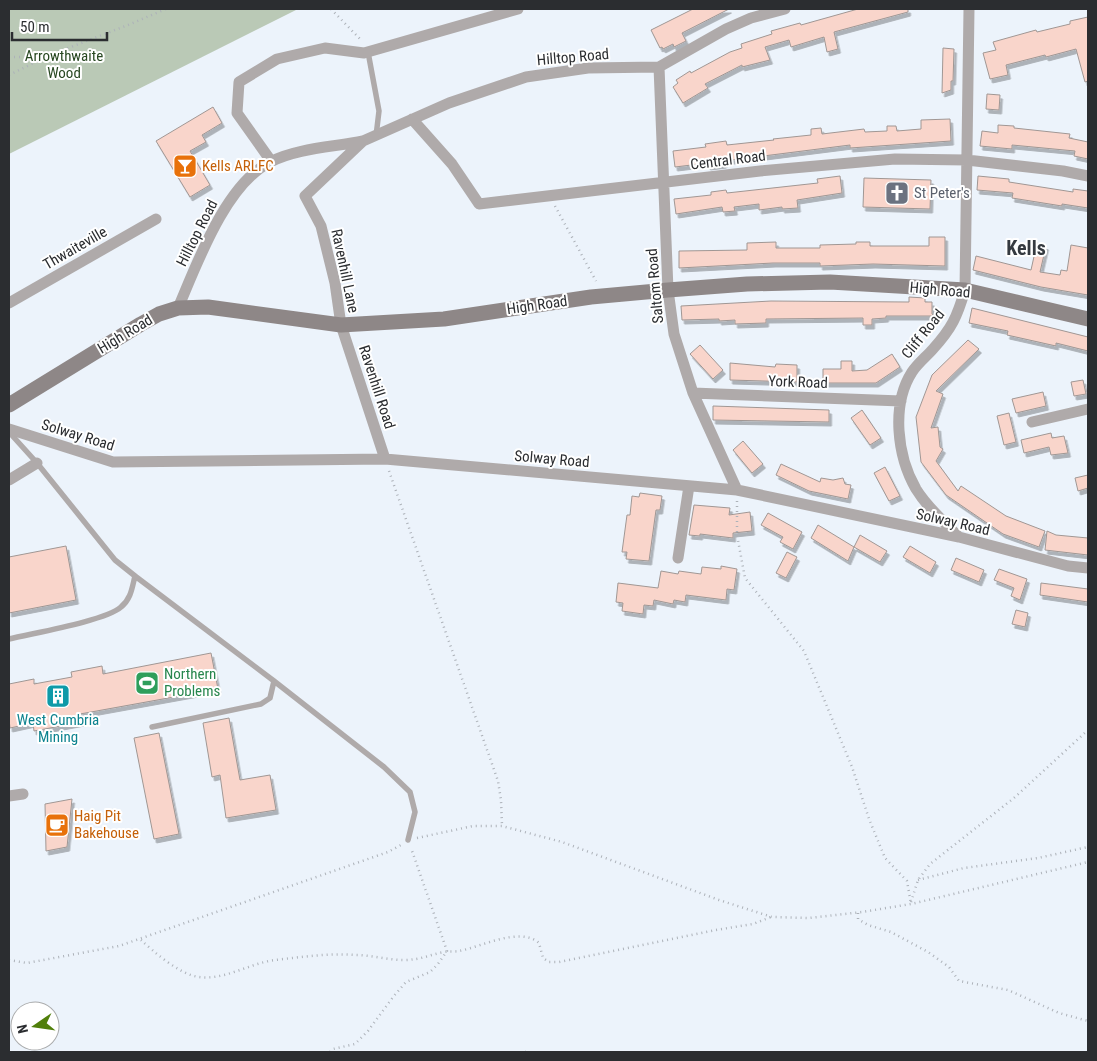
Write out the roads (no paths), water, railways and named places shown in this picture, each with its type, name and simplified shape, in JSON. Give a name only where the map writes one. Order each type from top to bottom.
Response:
[{"type":"street","points":[[271,161],[237,113],[239,82],[277,59],[325,48],[364,53],[518,9]]},
{"type":"street","name":"Hilltop Road","points":[[178,308],[195,268],[223,212],[245,182],[258,169],[271,161],[291,153],[363,141],[449,103],[526,77],[588,68],[659,67],[726,28],[751,18],[785,9]]},
{"type":"street","name":"Cliff Road","points":[[959,537],[927,503],[909,474],[900,445],[900,422],[901,401],[912,372],[950,329],[957,315],[965,290],[969,9]]},
{"type":"street","name":"Saltom Road","points":[[659,67],[668,290],[674,334],[693,393],[737,490]]},
{"type":"street","name":"Central Road","points":[[412,119],[452,164],[479,204],[760,171],[895,159],[967,160],[1088,176]]},
{"type":"street","name":"Hilltop Road","points":[[306,196],[363,141]]},
{"type":"street","name":"Ravenhill Lane","points":[[306,196],[320,226],[335,283],[342,325]]},
{"type":"street","name":"Thwaiteville","points":[[9,303],[156,219]]},
{"type":"street","name":"High Road","points":[[9,404],[141,324],[159,314],[178,308],[208,307],[342,325],[444,319],[591,297],[668,290],[747,284],[830,282],[965,290],[1088,319]]},
{"type":"street","name":"Ravenhill Road","points":[[342,325],[385,459]]},
{"type":"street","name":"York Road","points":[[693,393],[901,401]]},
{"type":"street","points":[[1032,422],[1088,408]]},
{"type":"street","name":"Solway Road","points":[[9,431],[113,462],[385,459],[737,490],[959,537],[1068,566],[1088,568]]},
{"type":"street","points":[[9,480],[37,463]]},
{"type":"street","points":[[678,558],[689,486]]},
{"type":"street","points":[[9,796],[23,794]]},
{"type":"lane","points":[[370,51],[379,111],[376,136]]},
{"type":"lane","points":[[9,431],[115,560],[274,680],[384,767],[410,792],[415,812],[408,840]]},
{"type":"lane","points":[[9,639],[95,619],[120,608],[130,596],[135,576]]},
{"type":"lane","points":[[152,727],[261,704],[270,698],[274,680]]},
{"type":"place","name":"Kells ARLFC","points":[[185,166]]},
{"type":"place","name":"St Peter's","points":[[897,193]]},
{"type":"place","name":"Northern Problems","points":[[147,683]]},
{"type":"place","name":"West Cumbria Mining","points":[[58,696]]},
{"type":"place","name":"Haig Pit Bakehouse","points":[[57,825]]},
{"type":"district","name":"Kells","points":[[1026,248]]},
{"type":"park label","name":"Arrowthwaite Wood","points":[[64,64]]}]
